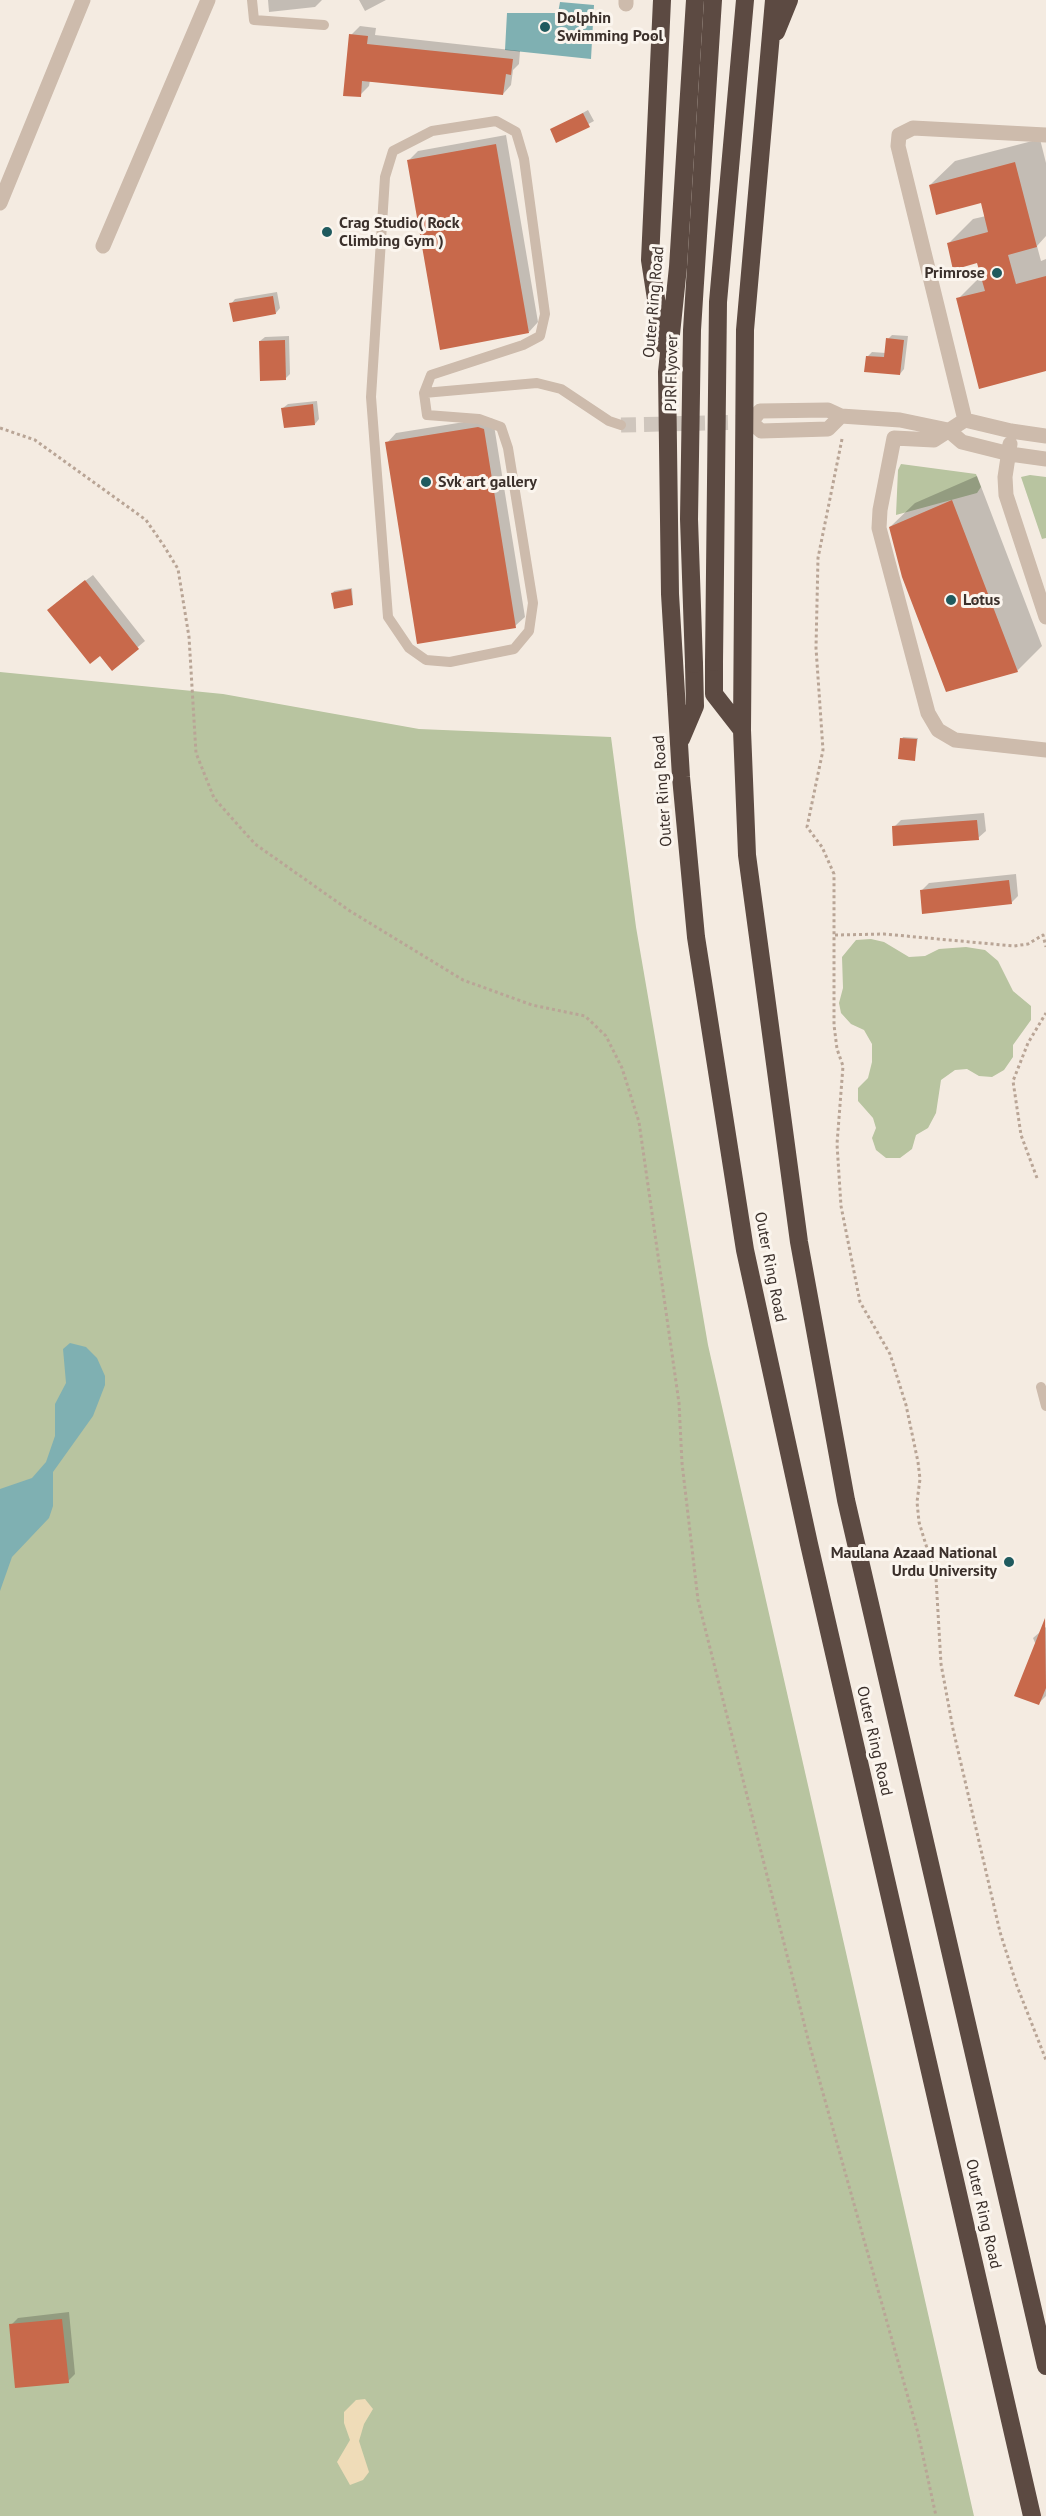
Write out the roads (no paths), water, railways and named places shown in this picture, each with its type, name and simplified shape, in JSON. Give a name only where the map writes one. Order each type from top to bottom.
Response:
[{"type":"highway","points":[[662,0],[650,260],[667,372]]},
{"type":"highway","name":"Outer Ring Road","points":[[696,0],[678,255],[667,372],[670,594],[681,777],[696,937],[745,1250],[809,1544],[1032,2516]]},
{"type":"highway","name":"PJR Flyover","points":[[679,743],[695,706],[689,519],[692,330],[713,0]]},
{"type":"highway","points":[[742,730],[714,694],[714,662],[718,302],[745,0]]},
{"type":"highway","name":"Outer Ring Road","points":[[774,0],[767,52],[745,330],[742,730],[747,855],[799,1242],[846,1500],[1046,2366]]},
{"type":"highway","points":[[767,52],[789,0]]},
{"type":"street","points":[[0,203],[83,0]]},
{"type":"street","points":[[103,246],[208,0]]},
{"type":"street","points":[[965,420],[898,146],[899,135],[913,128],[1046,137]]},
{"type":"street","points":[[841,416],[828,429],[761,431],[751,422],[760,411],[828,410],[841,416],[900,420],[948,430],[963,442],[1010,454],[1046,459]]},
{"type":"street","points":[[1046,436],[1011,431],[965,420],[934,440],[894,438],[879,510],[879,528],[928,714],[938,730],[955,740],[1046,750]]},
{"type":"street","points":[[1011,431],[1010,454],[1005,477],[1006,495],[1046,617]]},
{"type":"lane","points":[[252,0],[254,20],[324,25]]},
{"type":"lane","points":[[496,121],[516,132],[524,159],[545,314],[540,336],[523,345],[431,375],[424,393],[427,415],[479,419],[501,427],[505,437],[533,603],[529,630],[514,650],[450,662],[426,660],[409,648],[388,618],[371,397],[385,177],[393,151],[432,131],[496,121]]},
{"type":"lane","points":[[424,393],[537,383],[561,389],[609,421],[621,425]]},
{"type":"lane","points":[[1041,1387],[1046,1406]]},
{"type":"water","points":[[560,2],[594,5],[591,59],[505,50],[507,13],[558,13]]},
{"type":"water","points":[[70,1343],[86,1347],[97,1358],[105,1376],[105,1385],[93,1416],[53,1472],[53,1506],[49,1518],[12,1557],[0,1591],[0,1489],[32,1478],[46,1462],[55,1436],[55,1404],[66,1383],[63,1349]]},
{"type":"tunnel","points":[[621,425],[751,422]]},
{"type":"place","name":"Dolphin Swimming Pool","points":[[545,27]]},
{"type":"place","name":"Crag Studio( Rock Climbing Gym )","points":[[327,232]]},
{"type":"place","name":"Primrose","points":[[997,273]]},
{"type":"place","name":"Svk art gallery","points":[[426,482]]},
{"type":"place","name":"Lotus","points":[[951,600]]},
{"type":"place","name":"Maulana Azaad National Urdu University","points":[[1009,1562]]}]
